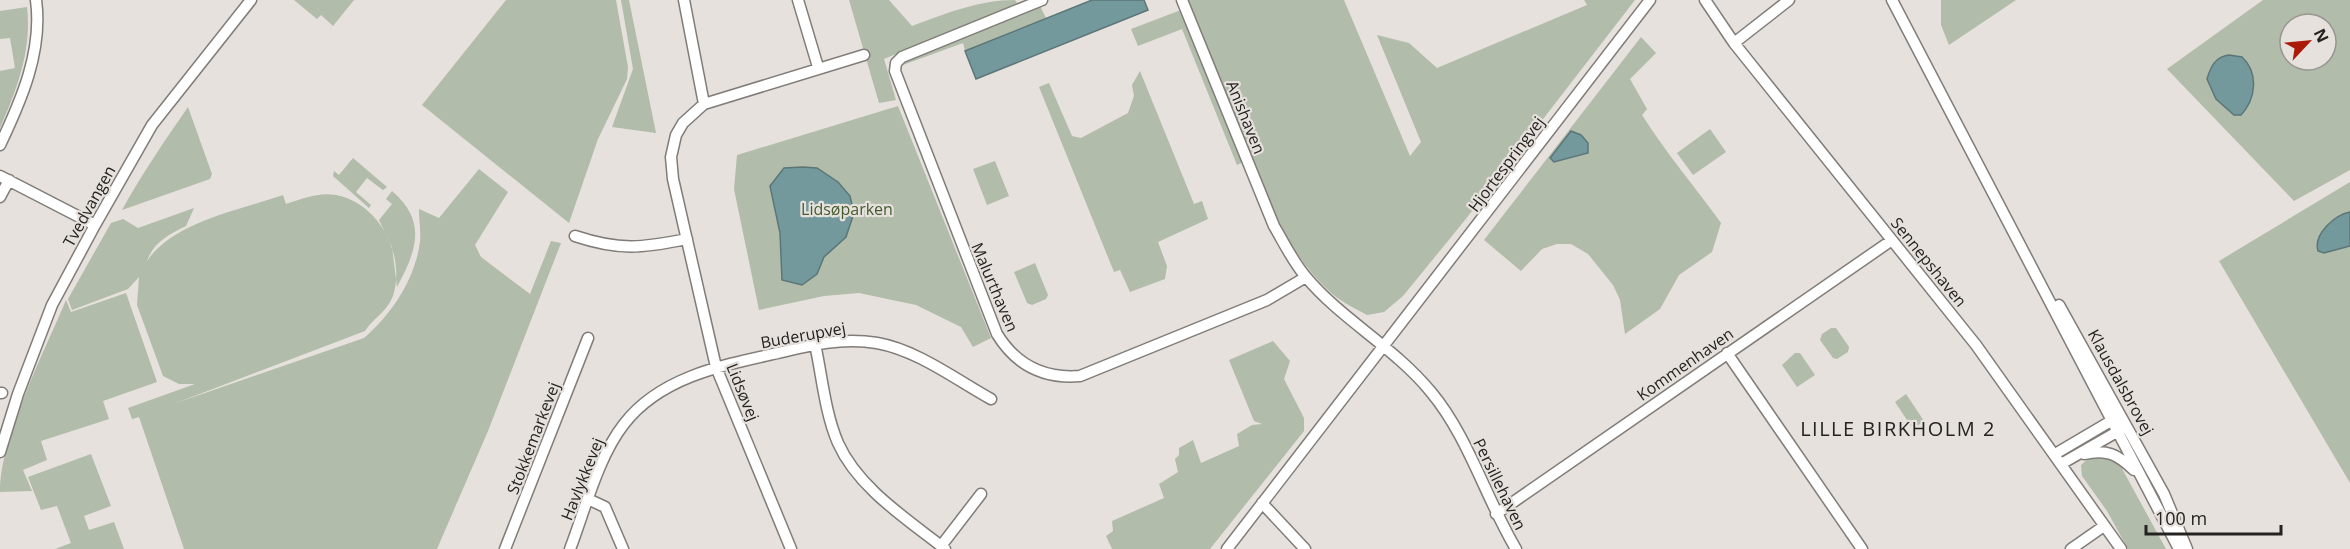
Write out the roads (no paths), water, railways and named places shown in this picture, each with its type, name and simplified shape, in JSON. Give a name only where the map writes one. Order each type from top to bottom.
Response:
[{"type":"street","points":[[0,145],[18,106],[31,64],[36,0]]},
{"type":"street","name":"Tvedvangen","points":[[0,452],[18,394],[52,305],[95,225],[152,125],[251,0]]},
{"type":"street","points":[[684,0],[704,104]]},
{"type":"street","points":[[798,0],[818,67]]},
{"type":"street","name":"Malurthaven","points":[[1042,0],[902,57],[896,63],[899,85],[997,334],[1004,346],[1025,365],[1052,376],[1080,376],[1256,305],[1306,277]]},
{"type":"street","name":"Anishaven","points":[[1182,0],[1284,244],[1306,277]]},
{"type":"street","name":"Hjortespringvej","points":[[1227,549],[1650,0]]},
{"type":"street","name":"Sennepshaven","points":[[1705,0],[1734,43],[1976,345],[2121,549]]},
{"type":"street","points":[[1734,43],[1789,0]]},
{"type":"street","name":"Klausdalsbrovej","points":[[1893,0],[2179,549]]},
{"type":"street","name":"Lidsøvej","points":[[791,549],[716,367],[673,179],[671,157],[674,143],[683,123],[704,104],[818,67],[864,55]]},
{"type":"street","points":[[0,196],[5,178],[95,225]]},
{"type":"street","points":[[575,236],[606,246],[624,248],[647,247],[687,239]]},
{"type":"street","name":"Klausdalsbrovej","points":[[2016,236],[2081,342],[2128,426],[2164,494],[2187,549]]},
{"type":"street","name":"Kommenhaven","points":[[1496,514],[1892,240]]},
{"type":"street","points":[[1306,277],[1385,346]]},
{"type":"street","name":"Stokkemarkevej","points":[[505,549],[588,338]]},
{"type":"street","name":"Buderupvej","points":[[716,367],[815,344],[860,340],[897,348],[991,399]]},
{"type":"street","points":[[815,344],[832,427],[846,458],[867,484],[943,547],[981,494]]},
{"type":"street","name":"Persillehaven","points":[[1385,346],[1428,388],[1457,431],[1496,514],[1516,549]]},
{"type":"street","points":[[1727,353],[1862,549]]},
{"type":"street","name":"Havlykkevej","points":[[570,549],[609,446],[624,423],[644,403],[662,391],[716,367]]},
{"type":"street","points":[[2055,454],[2111,421],[2128,426]]},
{"type":"street","points":[[2061,464],[2128,426]]},
{"type":"street","points":[[2075,455],[2102,450],[2113,452],[2140,475]]},
{"type":"street","points":[[590,500],[605,507],[623,549]]},
{"type":"street","points":[[1262,503],[1305,549]]},
{"type":"street","points":[[2071,549],[2104,526]]},
{"type":"water","points":[[1092,0],[1144,0],[1148,10],[976,79],[965,51]]},
{"type":"water","points":[[2229,55],[2242,57],[2253,78],[2254,86],[2250,101],[2241,115],[2234,115],[2216,99],[2207,79],[2214,63]]},
{"type":"water","points":[[1571,131],[1581,135],[1588,143],[1588,153],[1554,162],[1550,158]]},
{"type":"water","points":[[784,168],[817,168],[838,182],[850,196],[854,213],[846,237],[824,257],[817,274],[802,285],[782,280],[780,233],[770,186]]},
{"type":"water","points":[[2350,212],[2350,246],[2324,253],[2318,251],[2319,238],[2326,226]]},
{"type":"district","name":"LILLE BIRKHOLM 2","points":[[1898,428]]},
{"type":"park label","name":"Lidsøparken","points":[[847,209]]}]
